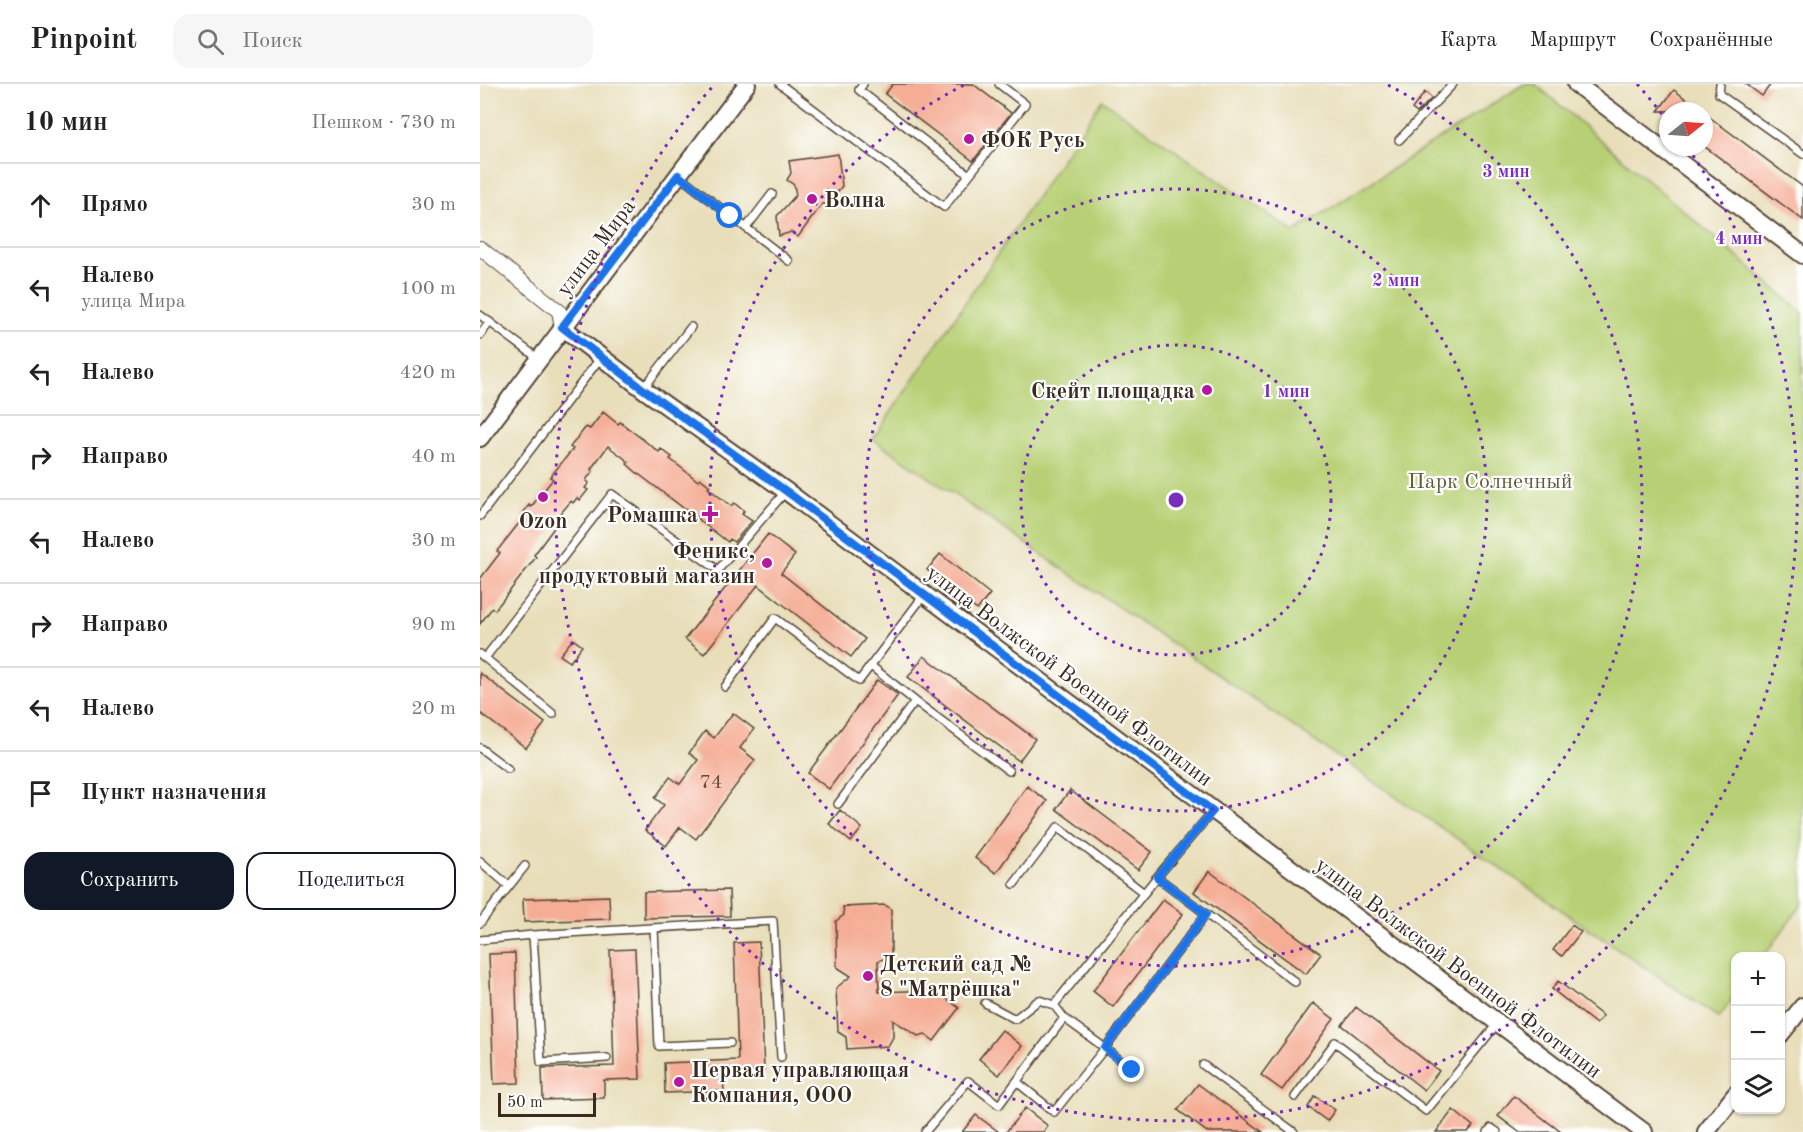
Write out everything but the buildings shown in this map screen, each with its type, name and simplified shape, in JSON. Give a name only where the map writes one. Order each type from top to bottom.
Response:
[{"type":"street","name":"улица Мира","points":[[480,438],[747,84]]},
{"type":"street","points":[[1576,84],[1803,255]]},
{"type":"street","name":"улица Волжской Военной Флотилии","points":[[480,248],[559,310],[562,327],[643,389],[786,491],[1644,1132]]},
{"type":"street","points":[[1785,1029],[1803,1006]]},
{"type":"street","points":[[1706,1132],[1731,1100]]},
{"type":"lane","points":[[780,84],[944,207],[1025,104],[999,84]]},
{"type":"lane","points":[[863,84],[859,90],[969,175]]},
{"type":"lane","points":[[1399,140],[1453,84]]},
{"type":"lane","points":[[1720,84],[1719,94],[1803,154]]},
{"type":"lane","points":[[678,175],[789,261]]},
{"type":"lane","points":[[746,228],[772,194]]},
{"type":"lane","points":[[480,315],[539,359]]},
{"type":"lane","points":[[480,335],[490,322]]},
{"type":"lane","points":[[643,389],[691,327]]},
{"type":"lane","points":[[480,516],[601,357]]},
{"type":"lane","points":[[553,714],[483,656],[612,495],[718,570],[786,491]]},
{"type":"lane","points":[[725,687],[775,618],[859,681],[924,594]]},
{"type":"lane","points":[[871,666],[1009,771]]},
{"type":"lane","points":[[838,804],[915,701]]},
{"type":"lane","points":[[480,748],[508,769]]},
{"type":"lane","points":[[1054,1005],[1213,811]]},
{"type":"lane","points":[[1014,884],[1058,827],[1144,893]]},
{"type":"lane","points":[[480,861],[509,886]]},
{"type":"lane","points":[[480,923],[525,866]]},
{"type":"lane","points":[[1157,877],[1295,982]]},
{"type":"lane","points":[[1017,1082],[1054,1112],[1206,914]]},
{"type":"lane","points":[[480,940],[533,934],[773,921],[781,1057]]},
{"type":"lane","points":[[654,928],[658,1046],[730,1043]]},
{"type":"lane","points":[[533,934],[541,1062],[607,1058]]},
{"type":"lane","points":[[985,1004],[1015,1019],[1039,1000],[1054,1005],[1064,1018],[1132,1070]]},
{"type":"lane","points":[[925,1132],[968,1081],[999,1105],[1064,1018]]},
{"type":"lane","points":[[1295,1097],[1335,1042],[1426,1111],[1497,1024]]},
{"type":"lane","points":[[1203,1065],[1294,1132]]},
{"type":"lane","points":[[1488,1132],[1491,1128],[1497,1132]]},
{"type":"green space","name":"Парк Солнечный","points":[[1524,84],[1535,84],[1803,313],[1803,903],[1767,952],[1731,952],[1731,1001],[1719,1018],[873,439],[1102,100],[1294,232]]},
{"type":"place","name":"ФОК Русь","points":[[969,139]]},
{"type":"place","name":"Волна","points":[[812,199]]},
{"type":"place","name":"Скейт площадка","points":[[1207,390]]},
{"type":"place","name":"Ozon","points":[[543,497]]},
{"type":"place","name":"Ромашка","points":[[710,514]]},
{"type":"place","name":"Феникс, продуктовый магазин","points":[[767,563]]},
{"type":"place","name":"Детский сад № 8 \"Матрёшка\"","points":[[868,976]]},
{"type":"place","name":"Первая управляющая Компания, ООО","points":[[679,1082]]},
{"type":"route","points":[[730,216],[678,175],[562,327],[614,368],[786,491],[1213,811],[1157,877],[1206,914],[1105,1048],[1132,1070]]}]
